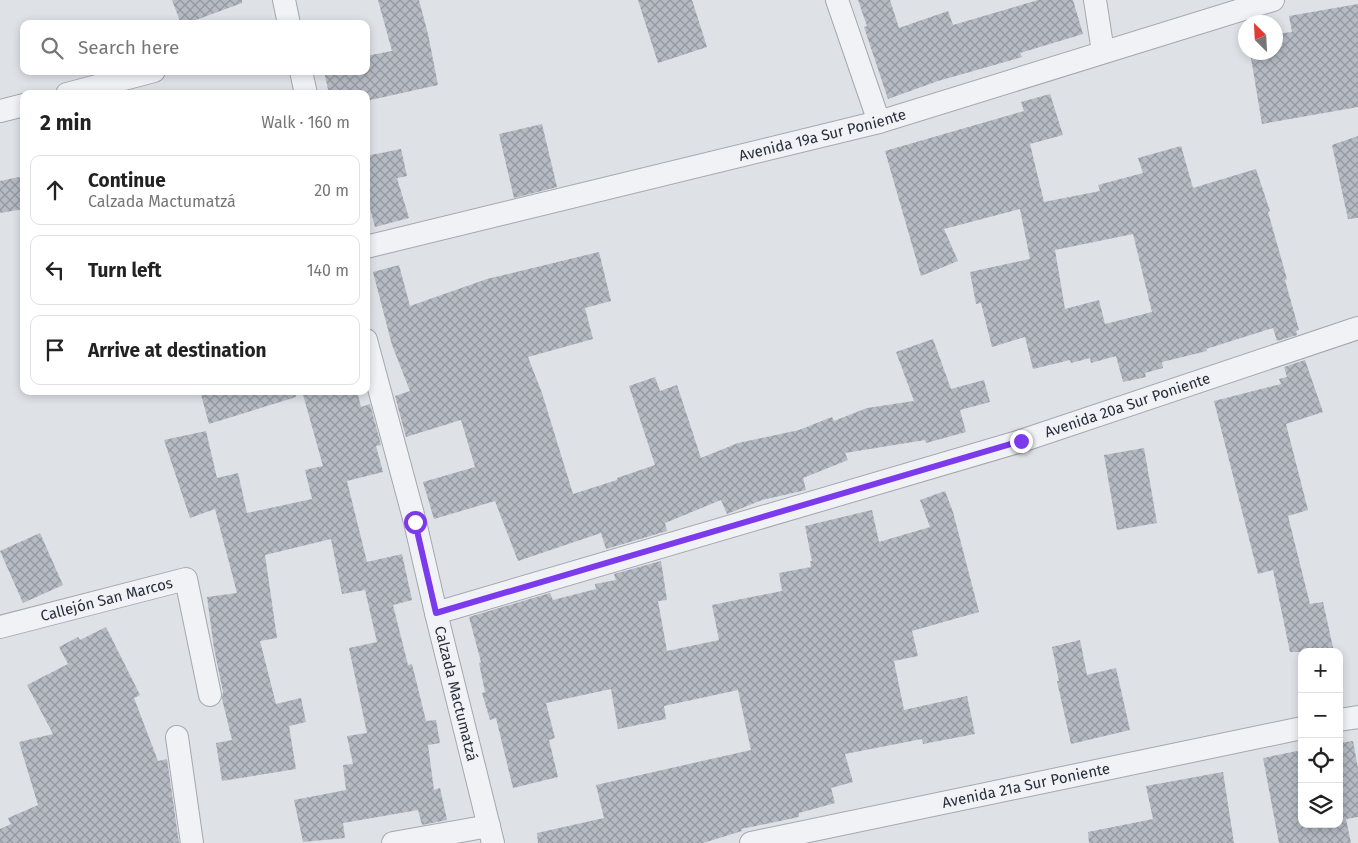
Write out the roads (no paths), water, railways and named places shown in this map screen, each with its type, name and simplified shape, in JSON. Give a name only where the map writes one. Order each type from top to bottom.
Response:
[{"type":"street","points":[[284,0],[289,20]]},
{"type":"street","points":[[837,0],[879,122]]},
{"type":"street","points":[[1095,0],[1103,52]]},
{"type":"street","name":"Avenida 19a Sur Poniente","points":[[370,246],[879,122],[1273,0]]},
{"type":"street","points":[[95,90],[142,75]]},
{"type":"street","points":[[302,75],[305,90]]},
{"type":"street","points":[[0,111],[20,106]]},
{"type":"street","name":"Avenida 20a Sur Poniente","points":[[436,613],[1021,441],[1358,328]]},
{"type":"street","name":"Calzada Mactumatzá","points":[[370,355],[415,522],[491,834]]},
{"type":"street","name":"Callejón San Marcos","points":[[0,627],[186,579],[210,695]]},
{"type":"street","points":[[1343,719],[1358,717]]},
{"type":"street","name":"Avenida 21a Sur Poniente","points":[[751,843],[1298,729]]},
{"type":"street","points":[[177,737],[192,843]]},
{"type":"street","points":[[394,843],[491,834]]}]
